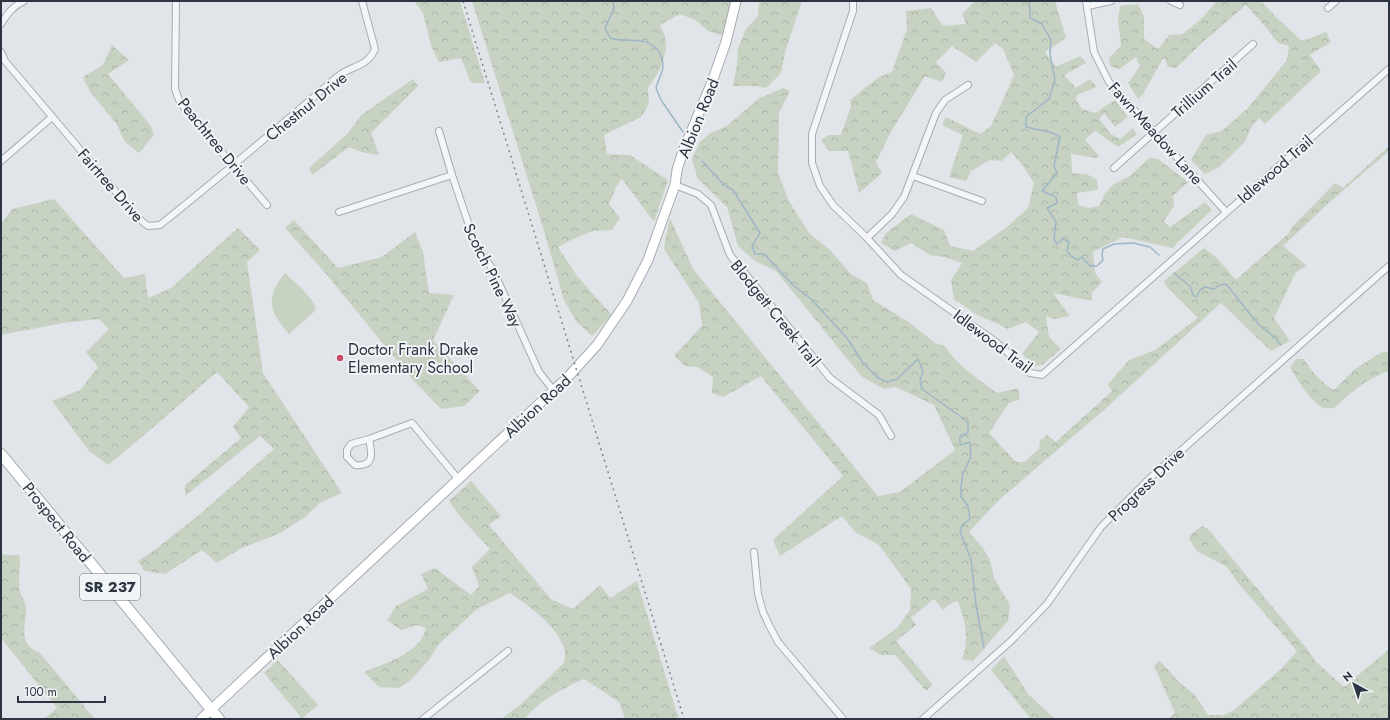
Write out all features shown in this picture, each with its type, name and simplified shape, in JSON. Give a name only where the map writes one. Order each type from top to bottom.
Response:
[{"type":"main road","name":"Prospect Road","points":[[1,454],[219,719]]},
{"type":"street","points":[[1,24],[8,12],[24,1]]},
{"type":"street","name":"Peachtree Drive","points":[[176,1],[175,89],[179,100],[267,205]]},
{"type":"street","name":"Chestnut Drive","points":[[234,165],[341,73],[367,62],[372,56],[375,49],[362,1]]},
{"type":"street","name":"Albion Road","points":[[201,719],[459,480],[554,390],[597,345],[627,301],[648,260],[675,185],[677,170],[683,151],[712,82],[726,42],[736,1]]},
{"type":"street","name":"Idlewood Trail","points":[[853,1],[853,11],[812,134],[812,163],[820,186],[833,205],[867,238],[901,275],[996,342],[1030,373],[1042,375],[1389,68]]},
{"type":"street","points":[[1087,3],[1111,1]]},
{"type":"street","points":[[1171,1],[1180,5]]},
{"type":"street","points":[[1328,8],[1336,1]]},
{"type":"street","name":"Fawn-Meadow Lane","points":[[1087,3],[1094,52],[1109,82],[1226,212]]},
{"type":"street","name":"Trillium Trail","points":[[1114,168],[1253,44]]},
{"type":"street","name":"Fairtree Drive","points":[[1,52],[5,61],[52,117],[138,218],[148,226],[160,225],[234,165]]},
{"type":"street","points":[[867,238],[892,214],[904,197],[936,113],[945,100],[968,85]]},
{"type":"street","points":[[1,161],[52,117]]},
{"type":"street","name":"Scotch Pine Way","points":[[440,131],[452,175],[475,243],[493,270],[539,372],[554,390]]},
{"type":"street","points":[[339,212],[452,175]]},
{"type":"street","points":[[913,176],[982,201]]},
{"type":"street","name":"Blodgett Creek Trail","points":[[675,185],[698,194],[711,205],[730,255],[830,378],[879,415],[892,436]]},
{"type":"street","name":"Progress Drive","points":[[923,719],[1011,641],[1047,604],[1101,527],[1149,479],[1389,266]]},
{"type":"street","points":[[369,439],[372,452],[368,463],[362,466],[355,465],[347,457],[347,450],[351,444],[412,423],[459,480]]},
{"type":"street","points":[[754,552],[758,594],[763,612],[778,642],[843,719]]},
{"type":"street","points":[[423,719],[508,651]]},
{"type":"green space","points":[[414,1],[460,1],[485,83],[471,83],[461,58],[439,62],[431,46],[423,13]]},
{"type":"green space","points":[[472,1],[734,1],[724,36],[708,31],[695,20],[680,14],[660,25],[665,36],[666,49],[661,68],[648,88],[649,104],[641,117],[604,135],[607,154],[630,155],[668,180],[654,222],[622,179],[616,187],[609,204],[620,218],[612,230],[592,231],[558,247],[577,276],[612,315],[592,336],[576,321],[564,300]]},
{"type":"green space","points":[[759,1],[802,1],[786,49],[781,73],[766,88],[758,86],[733,86],[737,65],[738,48],[746,29],[758,16]]},
{"type":"green space","points":[[975,1],[1055,1],[1066,38],[1045,52],[1056,67],[1080,56],[1086,63],[1064,75],[1076,88],[1090,79],[1097,87],[1077,95],[1076,100],[1082,109],[1095,113],[1115,100],[1128,117],[1115,127],[1104,113],[1099,119],[1111,134],[1120,139],[1133,128],[1137,135],[1118,147],[1095,131],[1085,140],[1099,156],[1095,158],[1071,154],[1072,173],[1087,174],[1097,180],[1098,190],[1077,193],[1078,205],[1088,208],[1099,206],[1105,193],[1114,184],[1130,176],[1149,158],[1158,159],[1188,182],[1173,196],[1174,206],[1164,221],[1170,227],[1205,202],[1212,210],[1172,248],[1123,237],[1093,252],[1095,273],[1102,282],[1092,293],[1092,301],[1053,293],[1070,316],[1054,319],[1046,316],[1049,337],[1061,349],[1042,365],[1035,366],[1022,354],[1039,332],[1026,322],[1008,329],[977,315],[954,299],[951,280],[962,263],[944,257],[930,255],[911,243],[895,251],[881,243],[886,233],[911,214],[944,230],[950,246],[973,251],[1008,226],[1028,208],[1034,183],[1022,164],[1011,152],[1002,161],[990,160],[971,171],[966,181],[949,177],[963,135],[942,125],[946,117],[980,134],[991,126],[1014,75],[1003,49],[995,43],[976,62],[952,46],[936,62],[946,73],[942,82],[925,76],[891,132],[876,162],[882,173],[859,193],[848,151],[829,151],[821,140],[828,135],[841,135],[851,106],[850,100],[879,77],[892,72],[907,28],[906,11],[931,8],[943,26],[966,24],[962,14]]},
{"type":"green space","points":[[1216,1],[1261,1],[1302,41],[1326,32],[1331,42],[1310,55],[1321,71],[1265,124],[1259,118],[1252,126],[1245,142],[1219,167],[1205,174],[1191,160],[1206,135],[1222,131],[1248,108],[1287,60],[1289,46],[1278,43],[1246,5],[1203,42],[1176,68],[1168,67],[1164,57],[1143,94],[1138,99],[1128,83],[1140,66],[1136,57],[1119,69],[1110,66],[1109,58],[1121,46],[1118,19],[1120,6],[1138,4],[1144,16],[1144,39],[1158,49],[1169,35],[1183,34],[1202,18]]},
{"type":"green space","points":[[112,45],[129,60],[108,74],[151,126],[154,135],[139,153],[125,142],[116,123],[90,92],[83,77],[103,65]]},
{"type":"green space","points":[[413,79],[418,86],[371,133],[379,155],[361,152],[349,147],[312,175],[309,168],[348,133],[361,115]]},
{"type":"green space","points":[[783,88],[790,91],[779,113],[778,173],[789,201],[809,233],[829,249],[852,275],[867,283],[873,300],[910,323],[935,343],[945,346],[955,360],[997,393],[1018,388],[1020,399],[1009,403],[989,433],[1016,462],[1024,462],[1039,449],[1040,440],[1047,435],[1056,442],[1112,391],[1108,384],[1129,360],[1155,350],[1198,318],[1166,286],[1164,281],[1204,248],[1216,257],[1236,280],[1289,233],[1293,226],[1335,183],[1343,188],[1389,146],[1389,151],[1332,200],[1283,246],[1307,266],[1296,272],[1274,318],[1290,341],[1271,351],[1221,303],[1104,410],[999,500],[969,532],[983,548],[990,560],[994,578],[1010,605],[1008,621],[973,661],[962,659],[966,644],[966,630],[958,601],[950,604],[943,610],[934,599],[911,618],[916,625],[896,641],[933,685],[926,691],[895,655],[881,655],[869,648],[897,628],[910,610],[911,589],[879,545],[855,532],[842,516],[780,556],[773,540],[843,476],[761,376],[723,397],[712,393],[713,377],[697,367],[685,366],[674,356],[702,326],[699,303],[664,249],[670,218],[693,269],[878,496],[900,492],[955,450],[934,405],[896,387],[884,389],[861,376],[776,271],[755,261],[738,246],[727,207],[698,179],[692,159],[699,143],[710,133],[727,126],[758,99]]},
{"type":"green space","points":[[54,199],[124,278],[145,274],[148,298],[171,288],[238,228],[260,250],[247,262],[263,373],[342,493],[321,502],[305,517],[280,533],[240,549],[217,563],[202,550],[165,574],[144,571],[138,561],[156,549],[200,514],[274,449],[260,436],[185,496],[185,485],[241,438],[233,427],[249,407],[217,372],[108,465],[89,451],[52,401],[80,390],[98,367],[86,352],[109,329],[99,319],[63,323],[1,335],[1,224],[12,209]]},
{"type":"green space","points":[[294,220],[338,268],[382,257],[415,232],[423,252],[429,293],[454,295],[433,340],[480,391],[464,406],[442,409],[439,407],[412,379],[327,275],[285,228]]},
{"type":"green space","points":[[285,273],[308,295],[316,310],[289,334],[277,319],[272,304],[274,290]]},
{"type":"green space","points":[[1382,352],[1389,352],[1389,371],[1366,382],[1334,408],[1324,408],[1314,402],[1300,384],[1290,367],[1296,359],[1304,359],[1317,376],[1334,390],[1354,370]]},
{"type":"green space","points":[[471,481],[501,516],[489,525],[551,599],[573,609],[600,585],[610,598],[637,581],[678,717],[675,719],[625,719],[619,702],[584,679],[568,686],[544,701],[525,719],[501,719],[520,705],[564,663],[565,656],[565,650],[555,632],[533,610],[510,593],[477,609],[437,646],[429,660],[411,680],[399,688],[379,687],[364,672],[401,656],[417,645],[422,637],[426,628],[417,625],[401,630],[387,620],[396,606],[428,589],[421,574],[435,568],[471,595],[479,586],[472,567],[490,549],[461,518],[449,501]]},
{"type":"green space","points":[[1202,526],[1208,529],[1308,650],[1316,662],[1344,687],[1389,649],[1389,719],[1168,719],[1175,713],[1154,666],[1159,661],[1179,682],[1195,695],[1208,715],[1223,715],[1233,711],[1283,667],[1297,651],[1238,583],[1227,567],[1197,551],[1189,539],[1190,535]]},
{"type":"green space","points":[[1,553],[6,555],[19,555],[19,587],[26,606],[24,628],[25,640],[28,645],[40,653],[95,719],[44,719],[57,708],[1,638]]},
{"type":"green space","points":[[1004,656],[1029,695],[1055,719],[1031,719],[991,670]]},
{"type":"green space","points":[[278,660],[318,705],[301,719],[299,719],[300,716],[264,673]]},
{"type":"waterway","points":[[613,1],[614,8],[605,28],[610,38],[617,40],[643,41],[654,46],[659,52],[663,67],[656,88],[661,100],[683,132]]},
{"type":"waterway","points":[[1029,1],[1030,18],[1042,24],[1051,40],[1050,54],[1055,80],[1049,99],[1026,117],[1026,127],[1053,133],[1060,137],[1054,166],[1057,173],[1042,191],[1056,197],[1057,203],[1047,208],[1056,222],[1054,239],[1057,244],[1063,239],[1069,242],[1067,251],[1071,256],[1078,260],[1082,257],[1090,266],[1097,266],[1103,260],[1103,249],[1114,244],[1133,243],[1150,247],[1159,255]]},
{"type":"waterway","points":[[702,161],[724,185],[733,190],[760,233],[752,246],[755,254],[764,254],[793,285],[811,299],[847,338],[863,363],[878,378],[888,382],[897,379],[918,359],[923,371],[920,381],[922,389],[968,422],[968,433],[960,436],[960,445],[970,442],[971,457],[963,473],[961,497],[968,506],[970,519],[962,525],[960,532],[971,559],[976,605],[984,648]]},
{"type":"waterway","points":[[1174,273],[1190,286],[1193,295],[1196,297],[1200,290],[1205,287],[1214,289],[1220,285],[1226,284],[1259,325],[1273,336],[1281,345]]},
{"type":"railway","points":[[463,1],[684,719]]},
{"type":"place","name":"Doctor Frank Drake Elementary School","points":[[340,358]]}]
